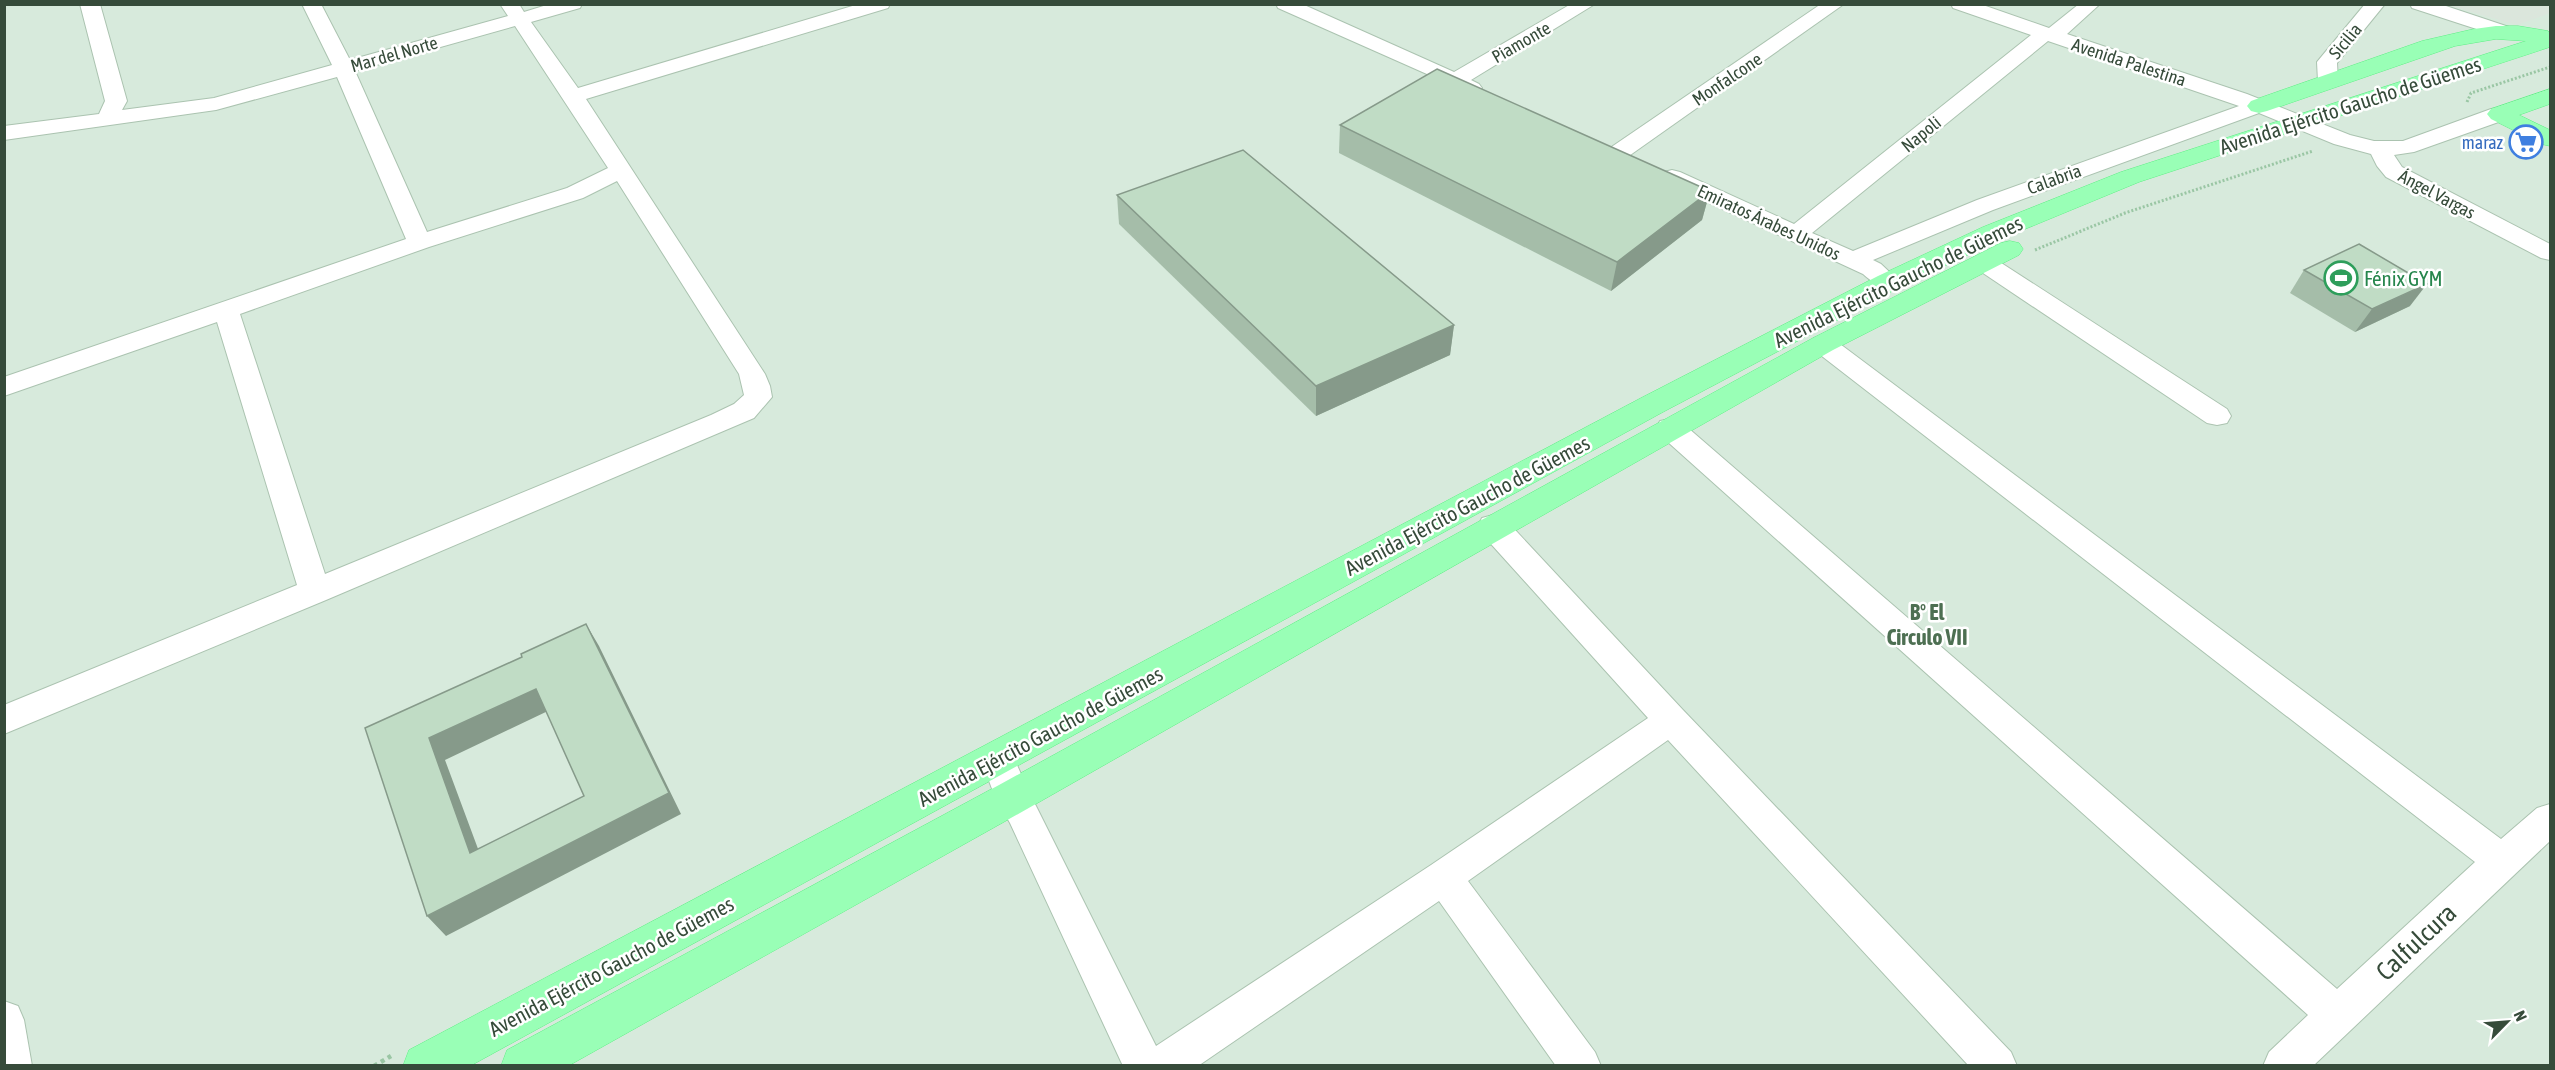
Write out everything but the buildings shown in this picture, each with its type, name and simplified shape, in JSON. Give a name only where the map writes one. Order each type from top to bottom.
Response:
[{"type":"main road","points":[[2259,106],[2424,47],[2466,37],[2505,32],[2550,39]]},
{"type":"main road","name":"Avenida Ejército Gaucho de Güemes","points":[[523,1065],[1013,797],[1670,428],[1823,344],[1983,262],[2110,207],[2311,126],[2550,39]]},
{"type":"main road","name":"Avenida Ejército Gaucho de Güemes","points":[[426,1065],[1652,405],[1888,282],[1992,232],[2130,177],[2550,58]]},
{"type":"main road","points":[[2499,114],[2550,96]]},
{"type":"main road","points":[[2499,114],[2550,139]]},
{"type":"street","points":[[90,4],[116,101],[106,120]]},
{"type":"street","points":[[311,4],[344,69],[420,242]]},
{"type":"street","name":"Mar del Norte","points":[[4,133],[216,104],[344,69],[514,12],[573,4]]},
{"type":"street","points":[[573,96],[881,4]]},
{"type":"street","points":[[1285,4],[1488,95]]},
{"type":"street","name":"Piamonte","points":[[1455,80],[1586,4]]},
{"type":"street","name":"Monfalcone","points":[[1618,153],[1836,4]]},
{"type":"street","name":"Avenida Palestina","points":[[1960,4],[2259,106],[2311,126]]},
{"type":"street","name":"Napoli","points":[[1797,234],[2091,4]]},
{"type":"street","name":"Sicilia","points":[[2328,81],[2326,62],[2376,4]]},
{"type":"street","points":[[2419,4],[2505,32]]},
{"type":"street","points":[[4,720],[721,422],[744,411],[758,397],[757,386],[752,374],[573,96],[514,12]]},
{"type":"street","name":"Calabria","points":[[1852,260],[2006,197],[2259,106]]},
{"type":"street","points":[[2380,148],[2406,147],[2499,114]]},
{"type":"street","name":"Ángel Vargas","points":[[2311,126],[2343,141],[2380,148],[2388,166],[2394,172],[2550,253]]},
{"type":"street","name":"Emiratos Árabes Unidos","points":[[1596,143],[1872,269],[1888,282]]},
{"type":"street","points":[[4,387],[420,242],[575,193],[620,171]]},
{"type":"street","points":[[1983,262],[2217,416]]},
{"type":"street","points":[[226,310],[315,592]]},
{"type":"street","points":[[1823,344],[2502,861]]},
{"type":"street","points":[[1670,428],[2338,1016]]},
{"type":"street","points":[[1493,526],[1671,720],[1996,1065]]},
{"type":"street","points":[[1162,1065],[1444,877],[1671,720]]},
{"type":"street","points":[[998,759],[1013,797],[1023,813],[1144,1065]]},
{"type":"street","name":"Calfulcura","points":[[2283,1065],[2550,819]]},
{"type":"street","points":[[1444,877],[1581,1065]]},
{"type":"street","points":[[4,1020],[12,1065]]},
{"type":"shaded area","points":[[5,5],[2550,5],[2550,1065],[5,1066]]},
{"type":"shaded area","points":[[2447,5],[2550,5],[2550,13],[2517,25]]},
{"type":"place","name":"maraz","points":[[2526,142]]},
{"type":"place","name":"Fénix GYM","points":[[2341,278]]},
{"type":"district","name":"B° El Circulo VII","points":[[1927,624]]}]
